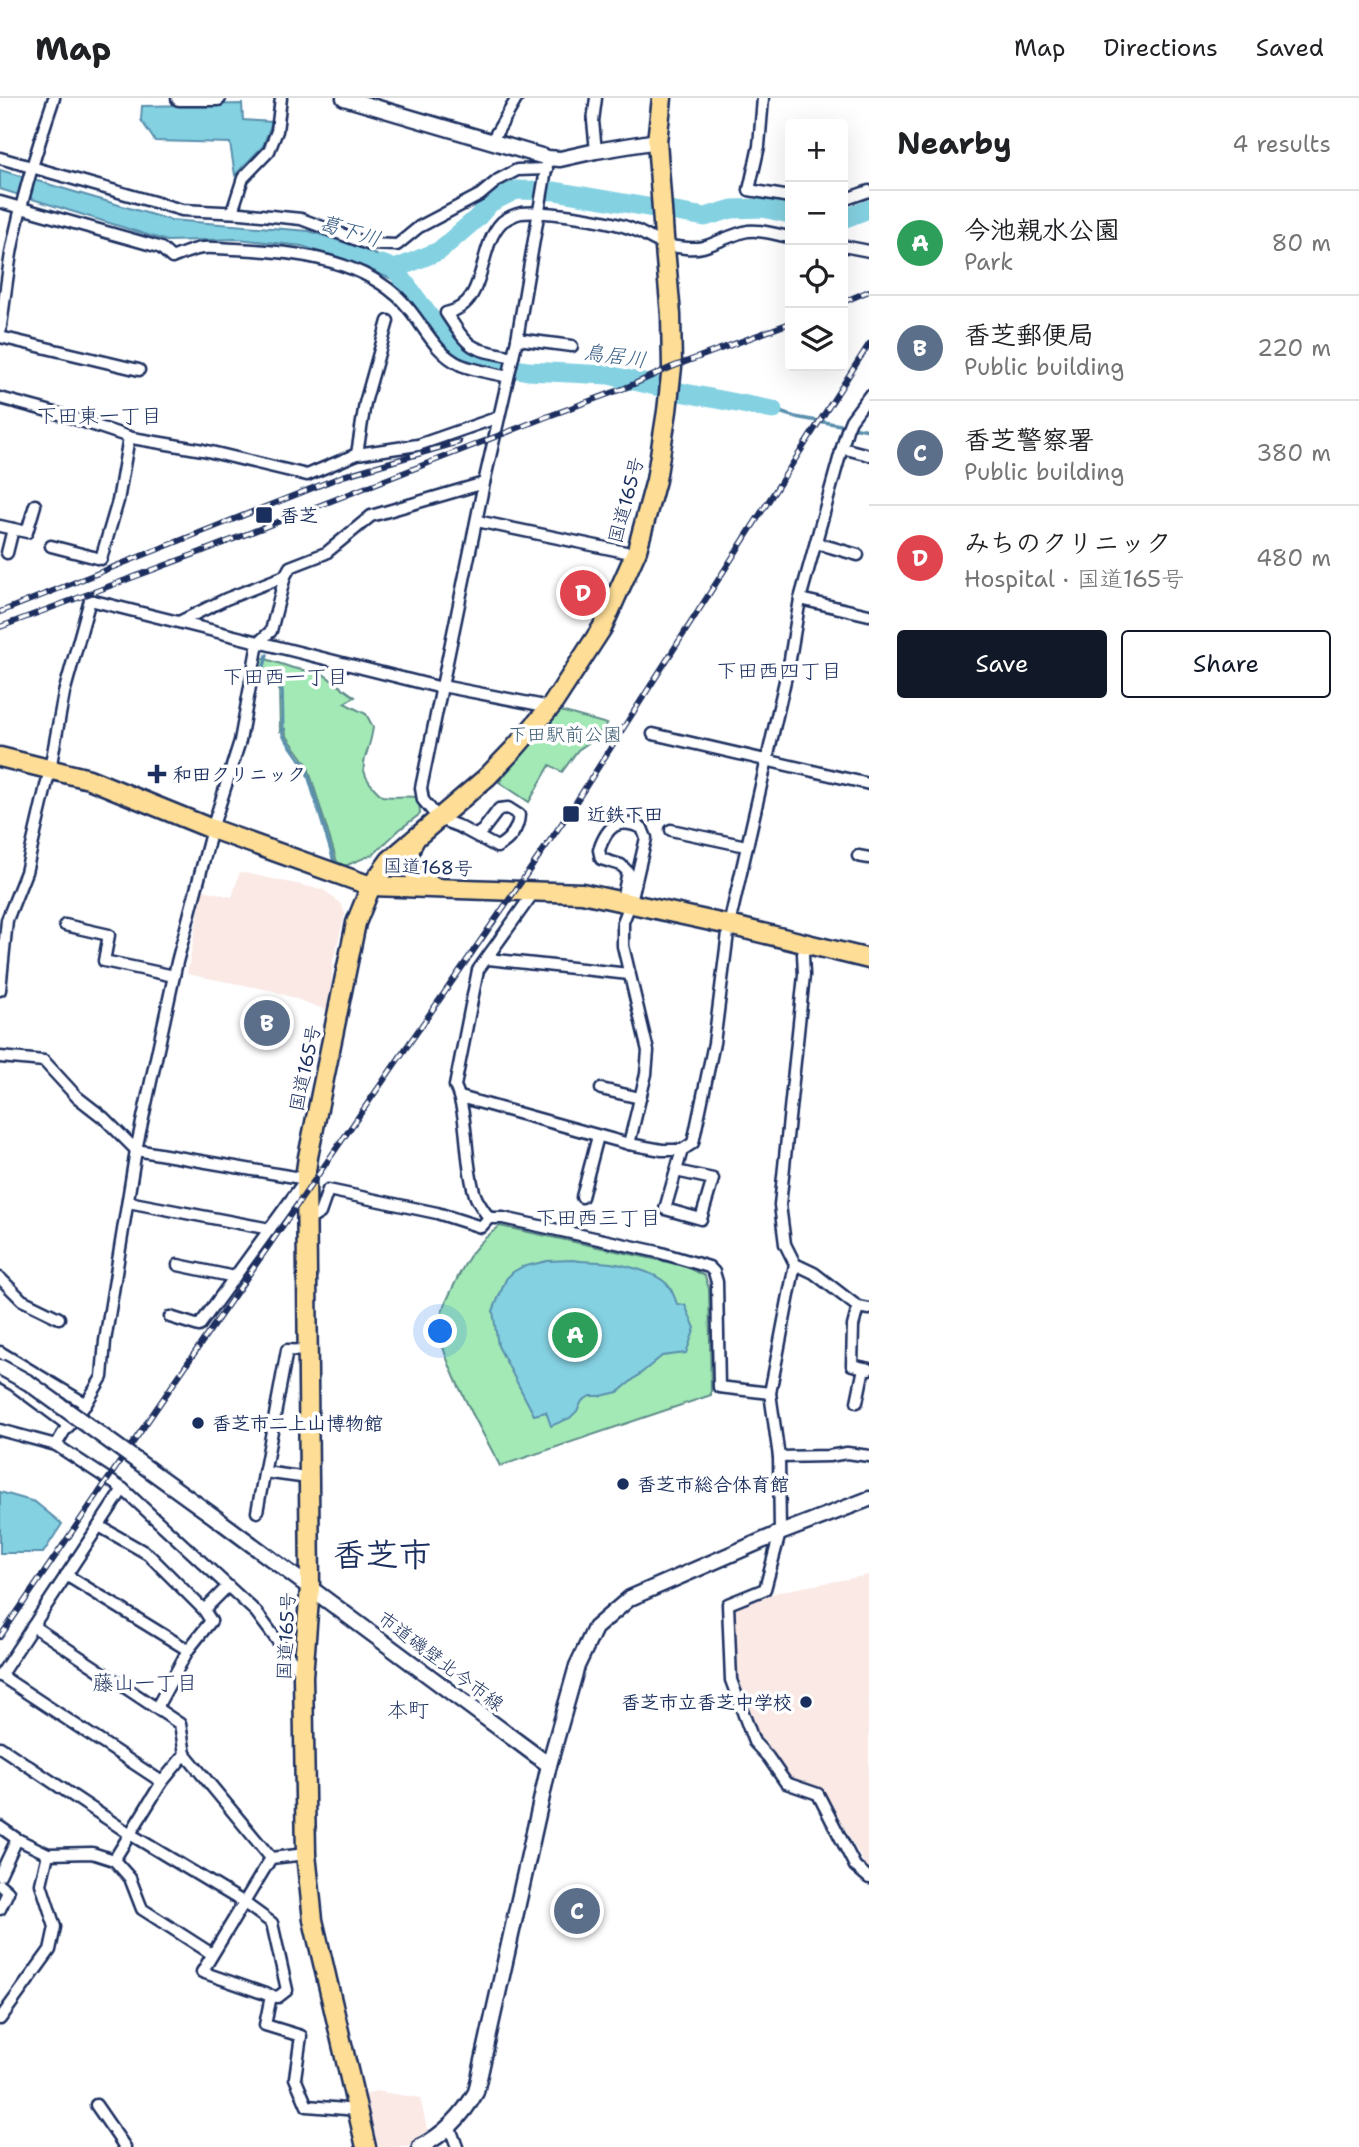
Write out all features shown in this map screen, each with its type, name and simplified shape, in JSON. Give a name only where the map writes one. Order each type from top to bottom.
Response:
[{"type":"highway","name":"国道165号","points":[[366,2147],[313,1920],[306,1854],[303,1676],[310,1587],[306,1179],[308,1157],[356,923],[371,886],[390,860],[439,820],[505,758],[550,707],[601,628],[635,554],[656,480],[671,383],[671,315],[657,141],[662,98]]},
{"type":"highway","name":"国道168号","points":[[0,757],[89,779],[212,828],[371,886],[582,893],[627,901],[869,959]]},
{"type":"highway","points":[[415,839],[410,848],[409,867],[413,874],[434,887]]},
{"type":"street","points":[[54,98],[21,208],[0,335],[139,370]]},
{"type":"street","points":[[179,98],[218,98]]},
{"type":"street","points":[[232,212],[243,178],[269,151],[277,131],[281,98]]},
{"type":"street","points":[[344,98],[491,142],[547,164]]},
{"type":"street","points":[[491,142],[517,98]]},
{"type":"street","points":[[596,98],[593,121],[596,151]]},
{"type":"street","points":[[763,98],[759,146],[749,190],[785,196]]},
{"type":"street","points":[[0,158],[182,210],[301,219],[368,244],[397,244],[419,227],[480,195],[498,180],[517,170],[596,151],[657,141]]},
{"type":"street","points":[[476,835],[499,809],[508,808],[519,815],[518,825],[508,841],[497,847],[458,825],[439,820],[423,800],[421,788],[517,338],[547,164]]},
{"type":"street","points":[[848,198],[869,191]]},
{"type":"street","points":[[0,202],[152,245],[161,248],[172,258],[202,248],[245,250],[290,253],[354,270],[397,295],[411,310],[431,340],[447,356],[461,364],[508,377]]},
{"type":"street","points":[[513,356],[476,349],[467,343],[446,313],[456,311],[470,300],[481,277],[488,244],[503,222],[518,213],[539,212],[611,223],[635,230],[646,237],[692,248],[752,230],[785,236]]},
{"type":"street","points":[[848,247],[869,251]]},
{"type":"street","points":[[357,454],[365,403],[387,321]]},
{"type":"street","points":[[517,338],[572,346]]},
{"type":"street","points":[[0,398],[130,437],[203,450],[307,475],[357,454],[418,445],[499,417]]},
{"type":"street","points":[[460,1097],[629,1144],[662,1150],[682,1150],[693,1143],[715,1043],[729,925],[793,643],[800,599],[849,425],[868,399]]},
{"type":"street","points":[[51,546],[101,559],[118,501],[130,437]]},
{"type":"street","points":[[842,448],[869,455]]},
{"type":"street","points":[[57,1444],[102,1377],[105,1341],[136,1150],[174,976],[212,828],[240,741],[258,643],[271,631],[285,576],[290,567],[326,553],[370,516],[484,483]]},
{"type":"street","points":[[0,526],[27,533],[35,505]]},
{"type":"street","points":[[477,521],[635,554]]},
{"type":"street","points":[[7,554],[13,529]]},
{"type":"street","points":[[816,542],[858,555]]},
{"type":"street","points":[[179,622],[226,599],[285,576]]},
{"type":"street","points":[[800,599],[869,613]]},
{"type":"street","points":[[0,990],[7,920],[26,872],[64,693],[90,600],[442,687],[550,707]]},
{"type":"street","points":[[653,734],[869,784]]},
{"type":"street","points":[[627,901],[628,872],[621,865],[601,859],[599,850],[612,827],[624,822],[642,828],[646,838],[623,922],[623,946],[648,1051],[646,1074],[629,1144]]},
{"type":"street","points":[[671,830],[746,846]]},
{"type":"street","points":[[489,1219],[475,1197],[460,1097],[455,1086],[478,970],[534,892]]},
{"type":"street","points":[[65,925],[109,935],[104,961],[174,976]]},
{"type":"street","points":[[807,944],[803,954],[804,975],[780,1205],[785,1244],[795,1264],[770,1393],[779,1457],[780,1533],[765,1589],[728,1604],[731,1680],[754,1742],[786,1783],[818,1794],[855,1866],[869,1878]]},
{"type":"street","points":[[488,959],[629,974]]},
{"type":"street","points":[[0,1057],[44,1060],[77,1097],[104,1118],[136,1150],[306,1179],[199,1326],[170,1317]]},
{"type":"street","points":[[601,1089],[640,1098]]},
{"type":"street","points":[[582,1197],[598,1136]]},
{"type":"street","points":[[676,1171],[713,1179],[701,1219],[666,1209],[676,1171],[682,1150]]},
{"type":"street","points":[[307,1221],[320,1213],[328,1190],[437,1213],[481,1227],[489,1219],[503,1219],[658,1252],[709,1266],[717,1282],[719,1387],[770,1393]]},
{"type":"street","points":[[128,1202],[270,1229]]},
{"type":"street","points":[[795,1264],[814,1273],[858,1307],[869,1309]]},
{"type":"street","points":[[178,1265],[235,1277]]},
{"type":"street","points":[[0,1278],[22,1300],[59,1318]]},
{"type":"street","points":[[857,1402],[867,1368],[852,1365],[852,1326],[858,1307]]},
{"type":"street","points":[[257,1512],[287,1350],[307,1351]]},
{"type":"street","points":[[0,1352],[86,1404]]},
{"type":"street","name":"市道磯壁北今市線","points":[[0,1367],[29,1383],[216,1518],[549,1765]]},
{"type":"street","points":[[0,1377],[69,1426]]},
{"type":"street","points":[[0,1430],[57,1444],[123,1489],[256,1612],[303,1676]]},
{"type":"street","points":[[779,1457],[847,1453],[869,1456]]},
{"type":"street","points":[[264,1472],[308,1478]]},
{"type":"street","points":[[123,1489],[0,1675],[162,1782]]},
{"type":"street","points":[[420,2147],[450,2128],[467,2109],[476,2092],[549,1765],[577,1666],[595,1629],[630,1598],[780,1533],[869,1499]]},
{"type":"street","points":[[99,1526],[148,1554],[204,1610],[211,1621],[188,1650],[157,1707]]},
{"type":"street","points":[[66,1575],[188,1650]]},
{"type":"street","points":[[204,1610],[228,1586]]},
{"type":"street","points":[[33,1626],[180,1724],[185,1754],[271,1858]]},
{"type":"street","points":[[0,1747],[130,1834],[243,1902],[272,1923],[287,1990],[278,1997],[202,1972],[243,1902],[271,1858]]},
{"type":"street","points":[[114,1860],[162,1782],[185,1754]]},
{"type":"street","points":[[0,1827],[17,1839],[48,1854],[92,1853],[114,1860],[130,1878],[142,1909],[212,1954]]},
{"type":"street","points":[[0,1875],[17,1839]]},
{"type":"street","points":[[0,2019],[50,1950],[55,1927],[41,1884],[48,1854]]},
{"type":"street","points":[[271,1858],[306,1854]]},
{"type":"street","points":[[0,1885],[8,1892],[0,1909]]},
{"type":"street","points":[[271,1996],[265,2025],[301,2036],[295,2078],[307,2106],[358,2110]]},
{"type":"street","points":[[96,2105],[125,2147]]},
{"type":"street","points":[[450,2128],[457,2147]]},
{"type":"shaded area","points":[[240,872],[324,890],[342,905],[345,914],[333,961],[329,1011],[274,991],[187,974],[203,890],[232,897]]},
{"type":"shaded area","name":"香芝市立香芝中学校","points":[[869,1575],[869,1870],[825,1793],[789,1777],[752,1728],[734,1676],[731,1606],[782,1591]]},
{"type":"shaded area","points":[[375,2091],[420,2098],[429,2137],[407,2147],[379,2147],[364,2096]]},
{"type":"green space","points":[[260,657],[323,674],[355,697],[344,703],[366,714],[373,727],[364,763],[364,770],[372,786],[382,796],[419,798],[420,814],[374,854],[345,866],[337,862],[307,764],[286,735],[285,729],[280,731],[279,688],[260,666]]},
{"type":"green space","name":"下田駅前公園","points":[[557,710],[607,724],[594,739],[578,750],[562,772],[550,765],[529,802],[499,782]]},
{"type":"green space","points":[[500,1226],[686,1266],[705,1276],[709,1289],[711,1395],[500,1466],[454,1375],[446,1356],[439,1324],[446,1302],[466,1262],[480,1243]]},
{"type":"water","points":[[242,104],[243,120],[272,122],[263,146],[235,175],[230,143],[155,141],[141,120],[142,106]]},
{"type":"water","points":[[0,170],[170,220],[309,231],[390,261],[402,261],[406,275],[394,280],[302,246],[238,239],[167,241],[0,189]]},
{"type":"water","points":[[573,1260],[626,1266],[661,1279],[670,1288],[677,1304],[685,1305],[695,1328],[686,1353],[662,1356],[618,1392],[590,1396],[582,1401],[570,1418],[551,1426],[546,1412],[534,1415],[498,1346],[493,1311],[506,1279],[513,1272],[547,1261]]},
{"type":"water","points":[[0,1492],[35,1502],[62,1524],[43,1553],[0,1553]]},
{"type":"waterway","name":"葛下川","points":[[382,264],[395,269],[439,251],[490,203],[516,190],[555,191],[705,217],[732,209],[763,208],[785,213]]},
{"type":"waterway","name":"葛下川","points":[[848,217],[869,209]]},
{"type":"waterway","name":"鳥居川","points":[[395,269],[460,355],[482,363],[528,371],[609,375],[773,410]]},
{"type":"waterway","name":"鳥居川","points":[[773,410],[795,417],[869,430]]},
{"type":"waterway","points":[[267,655],[263,670],[282,690],[283,735],[306,768],[334,861]]},
{"type":"railway","points":[[848,300],[869,291]]},
{"type":"railway","points":[[0,627],[785,325]]},
{"type":"railway","points":[[0,1637],[569,813],[869,344]]},
{"type":"railway","points":[[0,612],[343,476],[459,442]]},
{"type":"place","name":"香芝","points":[[264,515]]},
{"type":"place","name":"みちのクリニック","points":[[583,593]]},
{"type":"place","name":"和田クリニック","points":[[157,774]]},
{"type":"place","name":"近鉄下田","points":[[571,814]]},
{"type":"place","name":"香芝郵便局","points":[[267,1023]]},
{"type":"place","name":"今池親水公園","points":[[575,1335]]},
{"type":"place","name":"香芝市二上山博物館","points":[[198,1423]]},
{"type":"place","name":"香芝市総合体育館","points":[[623,1484]]},
{"type":"place","name":"香芝市立香芝中学校","points":[[806,1702]]},
{"type":"place","name":"香芝警察署","points":[[577,1911]]},
{"type":"district","name":"下田東一丁目","points":[[99,416]]},
{"type":"district","name":"下田西四丁目","points":[[779,671]]},
{"type":"district","name":"下田西一丁目","points":[[285,677]]},
{"type":"district","name":"下田西三丁目","points":[[598,1218]]},
{"type":"district","name":"香芝市","points":[[382,1554]]},
{"type":"district","name":"藤山一丁目","points":[[145,1683]]},
{"type":"district","name":"本町","points":[[408,1710]]}]
